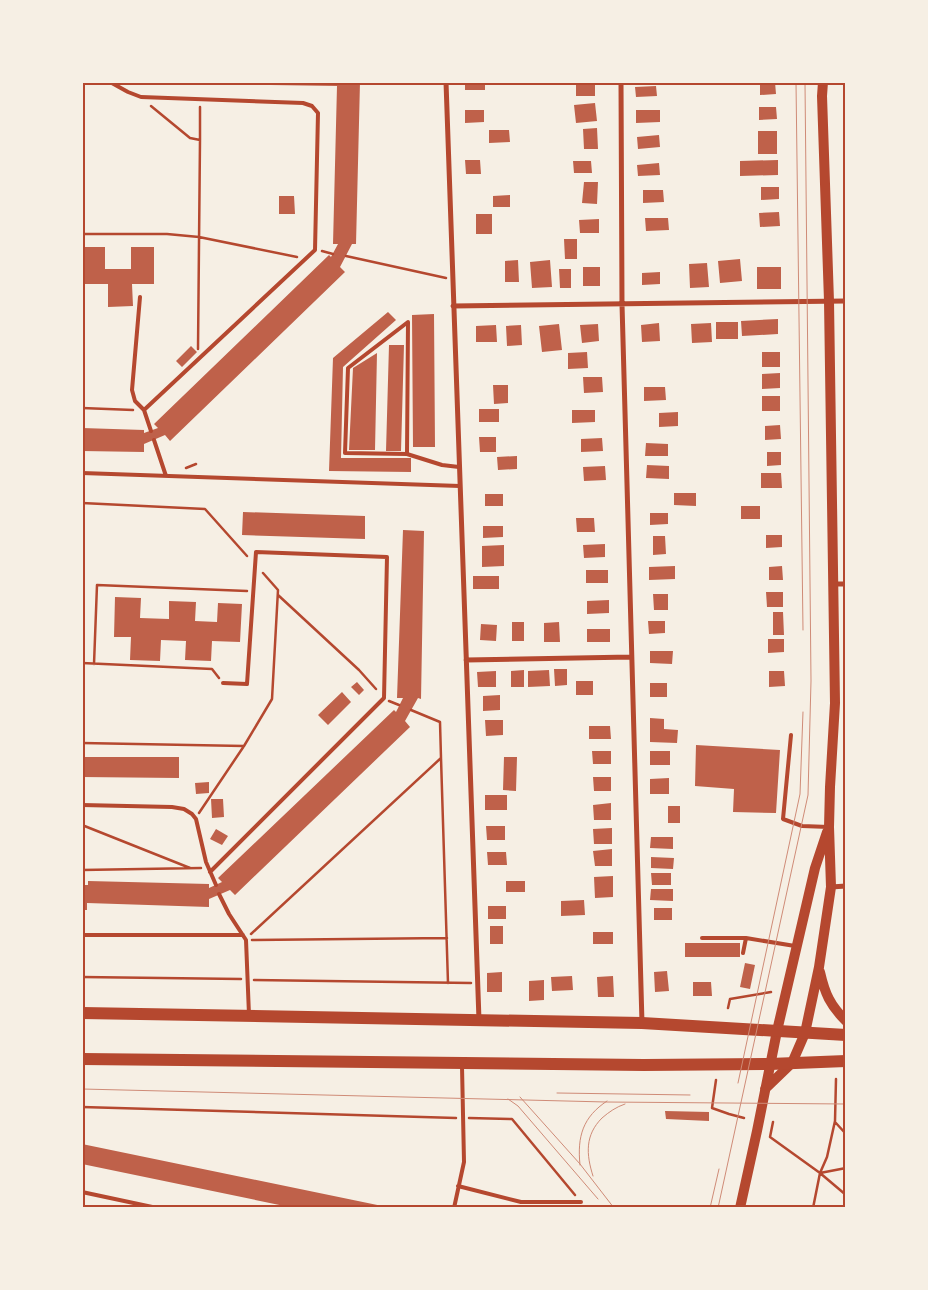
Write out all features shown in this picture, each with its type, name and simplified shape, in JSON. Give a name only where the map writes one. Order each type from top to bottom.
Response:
[{"type":"main road","points":[[765,1089],[792,1063],[805,1032],[819,967],[831,887],[830,787],[836,702],[823,82]]},
{"type":"main road","points":[[740,1208],[777,1031],[815,868],[829,827]]},
{"type":"main road","points":[[819,967],[824,989],[834,1009],[846,1021]]},
{"type":"main road","points":[[82,1013],[642,1023],[846,1035]]},
{"type":"main road","points":[[82,1059],[644,1065],[846,1061]]},
{"type":"street","points":[[446,82],[479,1020]]},
{"type":"street","points":[[621,82],[622,304],[642,1023]]},
{"type":"street","points":[[453,306],[846,301]]},
{"type":"street","points":[[834,584],[846,584]]},
{"type":"street","points":[[466,660],[631,656]]},
{"type":"street","points":[[831,887],[846,886]]},
{"type":"lane","points":[[110,82],[141,97],[303,103],[309,104],[318,113],[315,250],[144,410]]},
{"type":"lane","points":[[140,297],[132,390],[135,401],[144,410],[151,431]]},
{"type":"lane","points":[[407,454],[408,322],[348,368],[345,453],[407,454],[442,465],[459,467]]},
{"type":"lane","points":[[154,440],[166,476]]},
{"type":"lane","points":[[82,473],[460,486]]},
{"type":"lane","points":[[209,869],[384,698],[387,557],[256,552],[247,684],[223,683]]},
{"type":"lane","points":[[792,734],[783,820],[802,826],[829,827]]},
{"type":"lane","points":[[82,806],[172,807],[184,809],[196,819],[209,869],[216,885]]},
{"type":"lane","points":[[219,894],[229,914],[245,937],[250,1016]]},
{"type":"lane","points":[[82,935],[245,937]]},
{"type":"lane","points":[[702,938],[746,938],[797,947]]},
{"type":"lane","points":[[743,953],[746,938]]},
{"type":"lane","points":[[454,1208],[464,1162],[462,1063]]},
{"type":"lane","points":[[458,1186],[521,1202],[581,1202]]},
{"type":"lane","points":[[82,1192],[157,1208]]},
{"type":"path","points":[[141,97],[190,138],[200,140]]},
{"type":"path","points":[[198,359],[201,99]]},
{"type":"path","points":[[82,234],[166,234],[199,237],[306,258]]},
{"type":"path","points":[[346,256],[452,279]]},
{"type":"path","points":[[82,408],[144,410]]},
{"type":"path","points":[[82,503],[205,509]]},
{"type":"path","points":[[94,664],[97,585],[253,591]]},
{"type":"path","points":[[278,595],[359,670],[384,698]]},
{"type":"path","points":[[82,663],[212,669],[223,683]]},
{"type":"path","points":[[411,710],[440,722],[448,983]]},
{"type":"path","points":[[82,743],[244,746]]},
{"type":"path","points":[[245,937],[441,758]]},
{"type":"path","points":[[82,825],[193,869]]},
{"type":"path","points":[[82,870],[209,869]]},
{"type":"path","points":[[245,937],[447,938]]},
{"type":"path","points":[[82,977],[478,983]]},
{"type":"path","points":[[728,1008],[730,1000],[771,992]]},
{"type":"path","points":[[812,1208],[820,1173],[828,1158],[834,1121],[836,1079]]},
{"type":"path","points":[[716,1080],[712,1108],[744,1118]]},
{"type":"path","points":[[82,1107],[512,1119],[581,1202]]},
{"type":"path","points":[[834,1121],[846,1134]]},
{"type":"path","points":[[773,1122],[770,1137],[820,1173],[846,1195]]},
{"type":"path","points":[[820,1173],[846,1168]]},
{"type":"building","points":[[201,82],[360,82],[356,244],[352,244],[340,267],[345,272],[170,441],[165,435],[144,444],[144,452],[82,451],[82,428],[144,430],[144,433],[158,428],[154,424],[329,255],[331,257],[338,244],[333,244],[337,86],[201,84]]},
{"type":"building","points":[[465,82],[485,82],[485,90],[465,90]]},
{"type":"building","points":[[576,82],[595,82],[595,96],[576,96]]},
{"type":"building","points":[[760,82],[775,82],[776,94],[760,95]]},
{"type":"building","points":[[656,86],[657,96],[636,97],[635,87]]},
{"type":"building","points":[[595,103],[597,121],[576,123],[574,105]]},
{"type":"building","points":[[759,107],[776,107],[777,119],[759,120]]},
{"type":"building","points":[[465,110],[484,110],[484,122],[465,123]]},
{"type":"building","points":[[636,110],[660,110],[660,122],[636,123]]},
{"type":"building","points":[[597,128],[598,149],[584,149],[583,129]]},
{"type":"building","points":[[489,130],[509,130],[510,142],[489,143]]},
{"type":"building","points":[[758,131],[777,131],[777,154],[758,154]]},
{"type":"building","points":[[659,135],[660,147],[638,149],[637,137]]},
{"type":"building","points":[[465,160],[480,160],[481,174],[466,174]]},
{"type":"building","points":[[778,160],[778,175],[740,176],[740,161]]},
{"type":"building","points":[[573,161],[591,161],[592,173],[574,173]]},
{"type":"building","points":[[659,163],[660,175],[638,176],[637,165]]},
{"type":"building","points":[[584,182],[598,182],[597,204],[582,203]]},
{"type":"building","points":[[761,187],[779,187],[779,199],[761,200]]},
{"type":"building","points":[[643,190],[663,190],[664,202],[643,203]]},
{"type":"building","points":[[510,195],[510,207],[493,207],[493,196]]},
{"type":"building","points":[[279,196],[294,196],[295,214],[279,214]]},
{"type":"building","points":[[779,212],[780,226],[760,227],[759,213]]},
{"type":"building","points":[[476,214],[492,214],[492,234],[476,234]]},
{"type":"building","points":[[645,218],[668,218],[669,230],[646,231]]},
{"type":"building","points":[[599,219],[599,233],[580,233],[579,220]]},
{"type":"building","points":[[564,239],[577,239],[577,259],[565,259]]},
{"type":"building","points":[[82,247],[105,247],[105,269],[131,269],[131,247],[154,247],[154,284],[132,284],[133,306],[108,307],[108,284],[82,284]]},
{"type":"building","points":[[740,259],[742,281],[720,283],[718,261]]},
{"type":"building","points":[[518,260],[519,282],[505,282],[505,261]]},
{"type":"building","points":[[550,260],[552,287],[532,288],[530,262]]},
{"type":"building","points":[[707,263],[709,287],[690,288],[689,264]]},
{"type":"building","points":[[583,267],[600,267],[600,286],[583,286]]},
{"type":"building","points":[[757,267],[781,267],[781,289],[757,289]]},
{"type":"building","points":[[559,269],[571,269],[571,288],[560,288]]},
{"type":"building","points":[[660,272],[660,284],[642,285],[642,273]]},
{"type":"building","points":[[388,312],[396,320],[343,367],[341,458],[411,458],[411,472],[329,471],[333,358]]},
{"type":"building","points":[[434,314],[435,447],[413,447],[412,315]]},
{"type":"building","points":[[778,319],[778,334],[742,336],[741,321]]},
{"type":"building","points":[[716,322],[738,322],[738,339],[716,339]]},
{"type":"building","points":[[659,323],[660,341],[642,342],[641,325]]},
{"type":"building","points":[[711,323],[712,342],[692,343],[691,324]]},
{"type":"building","points":[[559,324],[562,350],[542,352],[539,326]]},
{"type":"building","points":[[598,324],[599,341],[582,343],[580,325]]},
{"type":"building","points":[[496,325],[497,342],[476,342],[476,326]]},
{"type":"building","points":[[521,325],[522,345],[507,346],[506,326]]},
{"type":"building","points":[[389,345],[404,345],[401,451],[386,451]]},
{"type":"building","points":[[191,346],[197,352],[182,367],[176,361]]},
{"type":"building","points":[[587,352],[588,368],[568,369],[568,353]]},
{"type":"building","points":[[762,352],[780,352],[780,367],[762,367]]},
{"type":"building","points":[[377,353],[375,450],[349,450],[353,368]]},
{"type":"building","points":[[780,373],[780,388],[762,389],[762,374]]},
{"type":"building","points":[[583,377],[602,377],[603,392],[584,393]]},
{"type":"building","points":[[493,385],[508,385],[508,403],[494,404]]},
{"type":"building","points":[[644,387],[665,387],[666,400],[644,401]]},
{"type":"building","points":[[762,396],[780,396],[780,411],[762,411]]},
{"type":"building","points":[[479,409],[499,409],[499,422],[479,422]]},
{"type":"building","points":[[572,410],[595,410],[595,422],[572,423]]},
{"type":"building","points":[[678,412],[678,426],[659,427],[659,413]]},
{"type":"building","points":[[780,425],[781,439],[765,440],[765,426]]},
{"type":"building","points":[[479,437],[496,437],[496,452],[480,452]]},
{"type":"building","points":[[602,438],[603,451],[581,452],[581,439]]},
{"type":"building","points":[[646,443],[668,444],[668,456],[645,456]]},
{"type":"building","points":[[767,452],[781,452],[781,465],[767,466]]},
{"type":"building","points":[[517,456],[517,469],[498,470],[497,457]]},
{"type":"building","points":[[647,465],[669,466],[669,479],[646,478]]},
{"type":"building","points":[[605,466],[606,480],[584,481],[583,467]]},
{"type":"building","points":[[761,473],[781,473],[782,488],[761,488]]},
{"type":"building","points":[[674,493],[696,493],[696,506],[674,505]]},
{"type":"building","points":[[485,494],[503,494],[503,506],[485,506]]},
{"type":"building","points":[[741,506],[760,506],[760,519],[741,519]]},
{"type":"building","points":[[243,512],[365,516],[365,539],[242,535]]},
{"type":"building","points":[[650,513],[668,513],[668,524],[650,525]]},
{"type":"building","points":[[576,518],[594,518],[595,532],[577,532]]},
{"type":"building","points":[[483,526],[503,526],[503,537],[483,538]]},
{"type":"building","points":[[403,530],[424,531],[421,699],[418,698],[405,721],[410,727],[235,895],[230,890],[209,899],[209,907],[87,903],[87,910],[82,910],[82,885],[88,885],[88,881],[209,884],[209,888],[222,882],[218,878],[394,710],[396,712],[403,698],[397,698]]},
{"type":"building","points":[[766,535],[782,535],[782,547],[766,548]]},
{"type":"building","points":[[653,536],[665,536],[666,554],[653,555]]},
{"type":"building","points":[[605,544],[605,557],[584,558],[583,545]]},
{"type":"building","points":[[504,545],[504,566],[482,567],[482,546]]},
{"type":"building","points":[[675,566],[675,579],[649,580],[649,567]]},
{"type":"building","points":[[782,566],[783,580],[769,580],[769,567]]},
{"type":"building","points":[[586,570],[608,570],[608,583],[586,583]]},
{"type":"building","points":[[473,576],[499,576],[499,589],[473,589]]},
{"type":"building","points":[[766,592],[783,592],[783,607],[767,607]]},
{"type":"building","points":[[653,594],[668,594],[668,610],[654,610]]},
{"type":"building","points":[[115,597],[141,598],[140,618],[169,619],[169,601],[196,602],[195,621],[217,622],[218,603],[242,604],[240,642],[212,641],[211,661],[185,660],[186,641],[161,640],[160,661],[130,660],[131,637],[114,637]]},
{"type":"building","points":[[609,600],[609,613],[587,614],[587,601]]},
{"type":"building","points":[[773,612],[783,612],[784,635],[773,635]]},
{"type":"building","points":[[648,621],[665,621],[665,633],[649,634]]},
{"type":"building","points":[[512,622],[524,622],[524,641],[512,641]]},
{"type":"building","points":[[559,622],[560,642],[544,642],[544,623]]},
{"type":"building","points":[[481,624],[497,625],[496,641],[480,640]]},
{"type":"building","points":[[587,629],[610,629],[610,642],[587,642]]},
{"type":"building","points":[[768,639],[784,639],[784,652],[768,653]]},
{"type":"building","points":[[650,651],[673,651],[672,664],[650,663]]},
{"type":"building","points":[[554,669],[567,669],[567,685],[555,686]]},
{"type":"building","points":[[524,670],[524,687],[511,687],[511,671]]},
{"type":"building","points":[[549,670],[550,686],[528,687],[528,671]]},
{"type":"building","points":[[496,671],[496,687],[478,687],[477,672]]},
{"type":"building","points":[[769,671],[784,671],[785,686],[769,687]]},
{"type":"building","points":[[576,681],[593,681],[593,695],[576,695]]},
{"type":"building","points":[[357,682],[364,690],[359,695],[351,687]]},
{"type":"building","points":[[650,683],[667,683],[667,697],[650,697]]},
{"type":"building","points":[[342,692],[351,702],[328,725],[318,715]]},
{"type":"building","points":[[500,695],[500,710],[483,711],[483,696]]},
{"type":"building","points":[[650,718],[664,719],[664,729],[678,730],[677,743],[650,742]]},
{"type":"building","points":[[485,720],[503,720],[503,735],[486,736]]},
{"type":"building","points":[[589,726],[610,726],[611,739],[589,739]]},
{"type":"building","points":[[696,745],[780,750],[776,813],[733,812],[734,789],[695,786]]},
{"type":"building","points":[[592,751],[611,751],[611,764],[593,764]]},
{"type":"building","points":[[650,751],[670,751],[670,765],[650,765]]},
{"type":"building","points":[[82,757],[179,757],[179,778],[82,777]]},
{"type":"building","points":[[504,757],[517,757],[516,791],[503,790]]},
{"type":"building","points":[[593,777],[611,777],[611,791],[594,791]]},
{"type":"building","points":[[669,778],[669,794],[650,794],[650,779]]},
{"type":"building","points":[[209,782],[209,793],[196,794],[195,783]]},
{"type":"building","points":[[485,795],[507,795],[507,810],[485,810]]},
{"type":"building","points":[[211,799],[223,799],[224,817],[212,818]]},
{"type":"building","points":[[611,803],[611,820],[594,820],[593,805]]},
{"type":"building","points":[[668,806],[680,806],[680,823],[668,823]]},
{"type":"building","points":[[486,826],[505,826],[505,840],[487,840]]},
{"type":"building","points":[[612,828],[612,844],[594,844],[593,829]]},
{"type":"building","points":[[216,829],[228,836],[222,845],[210,839]]},
{"type":"building","points":[[651,837],[673,837],[673,849],[650,848]]},
{"type":"building","points":[[612,849],[612,866],[595,866],[593,851]]},
{"type":"building","points":[[487,852],[506,852],[507,865],[488,865]]},
{"type":"building","points":[[651,857],[674,858],[673,869],[651,868]]},
{"type":"building","points":[[651,873],[671,873],[671,885],[652,885]]},
{"type":"building","points":[[613,876],[613,897],[595,898],[594,877]]},
{"type":"building","points":[[506,881],[525,881],[525,892],[506,892]]},
{"type":"building","points":[[651,889],[673,889],[673,901],[650,900]]},
{"type":"building","points":[[584,900],[585,915],[561,916],[561,901]]},
{"type":"building","points":[[488,906],[506,906],[506,919],[488,919]]},
{"type":"building","points":[[654,908],[672,908],[672,920],[654,920]]},
{"type":"building","points":[[490,926],[503,926],[503,944],[490,944]]},
{"type":"building","points":[[593,932],[613,932],[613,944],[593,944]]},
{"type":"building","points":[[685,943],[740,943],[740,957],[685,957]]},
{"type":"building","points":[[745,963],[755,965],[750,989],[740,987]]},
{"type":"building","points":[[667,971],[669,991],[655,992],[654,972]]},
{"type":"building","points":[[502,972],[502,992],[487,992],[487,973]]},
{"type":"building","points":[[572,976],[573,990],[552,991],[551,977]]},
{"type":"building","points":[[613,976],[614,997],[598,997],[597,977]]},
{"type":"building","points":[[544,980],[544,1000],[529,1001],[529,981]]},
{"type":"building","points":[[693,982],[711,982],[712,996],[693,996]]},
{"type":"building","points":[[665,1111],[709,1112],[709,1121],[666,1119]]},
{"type":"building","points":[[82,1144],[387,1208],[294,1208],[82,1164]]},
{"type":"tram line","points":[[796,82],[803,630]]},
{"type":"tram line","points":[[718,1208],[808,795],[811,681],[805,82]]},
{"type":"tram line","points":[[738,1083],[800,794],[803,712]]},
{"type":"tram line","points":[[82,1089],[606,1102],[846,1104]]},
{"type":"tram line","points":[[557,1093],[690,1095]]},
{"type":"tram line","points":[[520,1097],[580,1164],[614,1208]]},
{"type":"tram line","points":[[508,1099],[518,1106],[598,1199]]},
{"type":"tram line","points":[[580,1165],[579,1155],[583,1128],[592,1114],[607,1101]]},
{"type":"tram line","points":[[593,1176],[588,1152],[592,1131],[602,1118],[625,1104]]},
{"type":"tram line","points":[[710,1208],[719,1169]]}]
